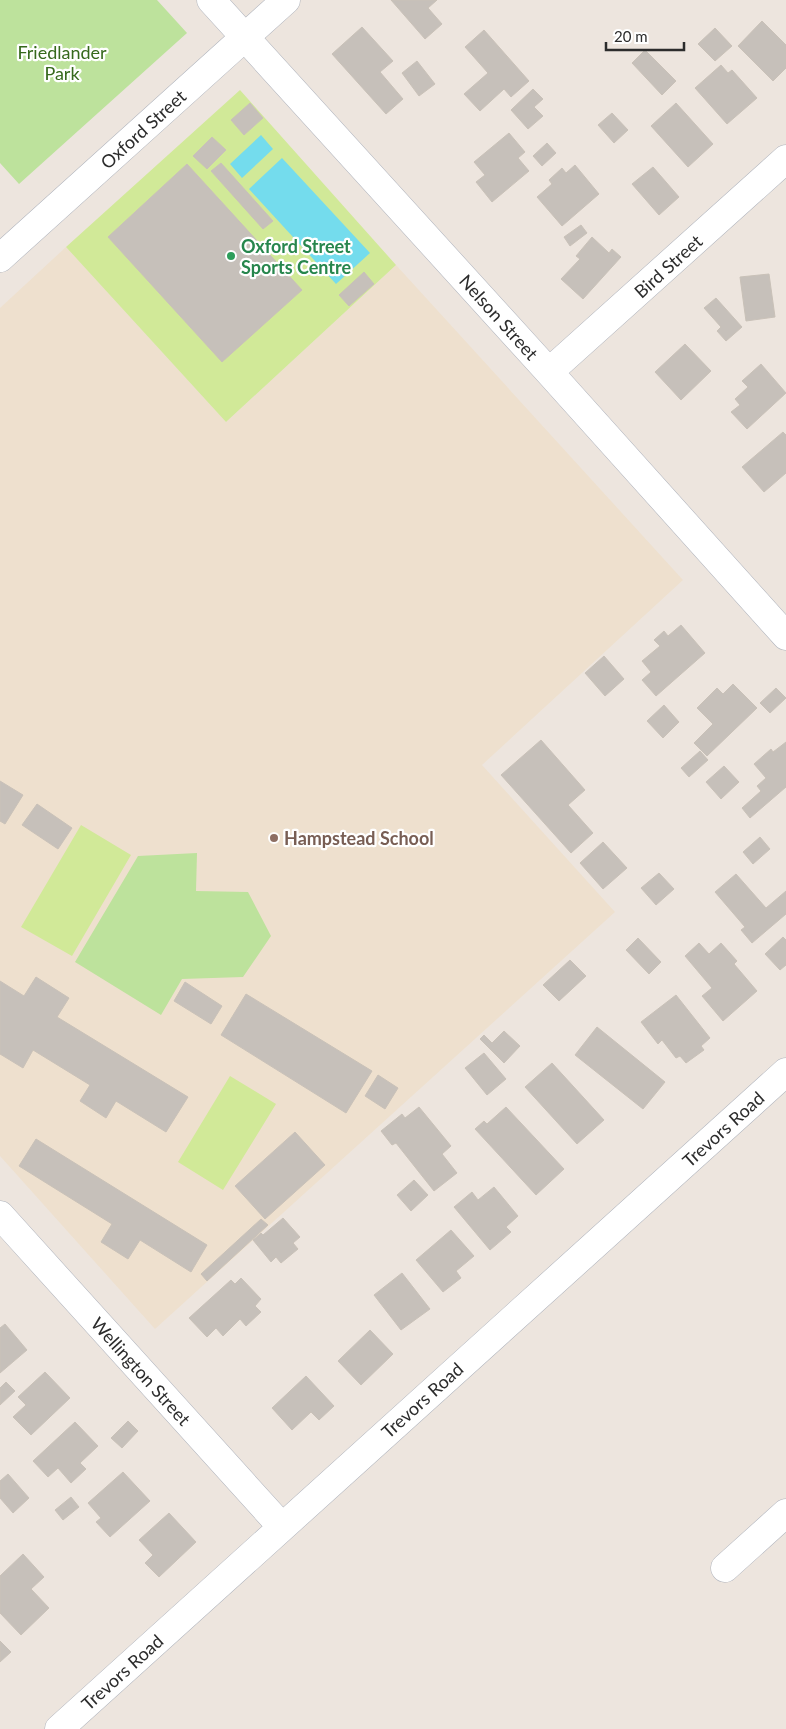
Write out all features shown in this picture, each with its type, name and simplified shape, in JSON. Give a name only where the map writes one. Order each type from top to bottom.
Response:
[{"type":"street","name":"Nelson Street","points":[[211,0],[786,636]]},
{"type":"street","name":"Oxford Street","points":[[0,258],[286,0]]},
{"type":"street","name":"Bird Street","points":[[549,372],[786,159]]},
{"type":"street","name":"Trevors Road","points":[[59,1729],[786,1072]]},
{"type":"street","name":"Wellington Street","points":[[0,1215],[282,1527]]},
{"type":"street","points":[[725,1568],[786,1513]]},
{"type":"shaded area","name":"Hampstead School","points":[[66,247],[226,422],[396,265],[683,580],[482,765],[615,912],[155,1329],[0,1156],[0,308]]},
{"type":"green space","name":"Friedlander Park","points":[[0,0],[157,0],[187,33],[19,184],[0,163]]},
{"type":"green space","name":"Oxford Street Sports Centre","points":[[240,90],[396,265],[226,422],[66,247]]},
{"type":"green space","points":[[81,825],[131,855],[72,956],[21,927]]},
{"type":"green space","points":[[197,853],[196,891],[248,892],[271,936],[243,977],[182,979],[161,1015],[75,962],[138,856]]},
{"type":"green space","points":[[230,1076],[276,1104],[223,1190],[178,1162]]},
{"type":"water","points":[[261,135],[273,149],[242,178],[230,164]]},
{"type":"water","points":[[282,158],[370,253],[336,284],[249,189]]},
{"type":"building","points":[[391,0],[437,0],[428,8],[442,24],[425,39]]},
{"type":"building","points":[[762,21],[786,45],[786,68],[773,81],[738,46]]},
{"type":"building","points":[[362,27],[393,61],[380,72],[403,99],[386,114],[332,54]]},
{"type":"building","points":[[715,28],[732,46],[715,61],[698,44]]},
{"type":"building","points":[[484,30],[529,81],[511,97],[504,89],[480,111],[464,94],[488,73],[465,47]]},
{"type":"building","points":[[645,50],[676,81],[662,95],[632,63]]},
{"type":"building","points":[[417,61],[435,84],[419,96],[402,73]]},
{"type":"building","points":[[721,65],[728,73],[732,70],[757,98],[727,124],[695,88]]},
{"type":"building","points":[[533,89],[543,99],[534,107],[543,116],[528,129],[511,110]]},
{"type":"building","points":[[250,103],[263,118],[244,135],[231,120]]},
{"type":"building","points":[[676,103],[713,144],[688,167],[651,126]]},
{"type":"building","points":[[612,113],[628,130],[614,143],[598,125]]},
{"type":"building","points":[[509,133],[525,152],[518,158],[529,171],[492,202],[476,182],[485,175],[474,162]]},
{"type":"building","points":[[212,137],[226,150],[207,169],[193,156]]},
{"type":"building","points":[[547,143],[556,153],[542,166],[533,156]]},
{"type":"building","points":[[221,163],[273,221],[263,229],[211,171]]},
{"type":"building","points":[[187,164],[302,290],[222,362],[108,237]]},
{"type":"building","points":[[575,165],[599,194],[562,226],[537,197],[552,184],[549,180],[562,168],[566,173]]},
{"type":"building","points":[[653,167],[679,197],[659,215],[632,184]]},
{"type":"building","points":[[581,225],[587,233],[570,246],[564,237]]},
{"type":"building","points":[[592,237],[609,253],[612,249],[621,257],[583,299],[561,279],[580,259],[576,256]]},
{"type":"building","points":[[364,272],[374,284],[349,306],[339,295]]},
{"type":"building","points":[[769,274],[775,317],[746,321],[740,277]]},
{"type":"building","points":[[716,298],[742,327],[726,341],[717,331],[721,327],[704,308]]},
{"type":"building","points":[[685,344],[711,371],[681,400],[655,372]]},
{"type":"building","points":[[761,364],[786,393],[747,429],[731,412],[740,405],[735,399],[748,387],[742,381]]},
{"type":"building","points":[[783,432],[786,435],[786,473],[764,492],[742,467]]},
{"type":"building","points":[[681,625],[705,653],[656,696],[642,680],[651,672],[642,661],[660,646],[654,640],[664,631],[668,636]]},
{"type":"building","points":[[604,656],[624,679],[605,696],[585,673]]},
{"type":"building","points":[[733,684],[757,708],[707,756],[694,743],[713,724],[697,708],[717,688],[723,694]]},
{"type":"building","points":[[776,688],[786,698],[770,713],[760,703]]},
{"type":"building","points":[[664,705],[679,722],[663,738],[647,721]]},
{"type":"building","points":[[541,740],[585,790],[568,805],[593,833],[571,853],[501,775]]},
{"type":"building","points":[[786,742],[786,787],[750,818],[742,808],[761,791],[757,786],[766,778],[754,764],[771,749],[773,752]]},
{"type":"building","points":[[700,751],[708,760],[689,777],[681,768]]},
{"type":"building","points":[[724,766],[739,782],[721,799],[706,782]]},
{"type":"building","points":[[0,781],[23,795],[5,824],[0,821]]},
{"type":"building","points":[[37,804],[72,828],[58,849],[22,825]]},
{"type":"building","points":[[760,837],[770,849],[753,864],[743,852]]},
{"type":"building","points":[[603,842],[627,868],[603,889],[580,863]]},
{"type":"building","points":[[659,873],[674,889],[656,905],[641,888]]},
{"type":"building","points":[[736,874],[766,908],[786,891],[786,914],[752,943],[741,930],[745,927],[715,892]]},
{"type":"building","points":[[783,937],[786,940],[786,965],[780,970],[765,954]]},
{"type":"building","points":[[638,938],[661,962],[649,974],[626,950]]},
{"type":"building","points":[[699,943],[709,954],[721,943],[737,961],[734,964],[757,991],[723,1021],[702,996],[712,988],[685,956]]},
{"type":"building","points":[[570,960],[586,976],[559,1001],[543,985]]},
{"type":"building","points":[[36,977],[69,998],[57,1017],[188,1097],[166,1132],[116,1101],[106,1118],[80,1101],[90,1085],[33,1050],[23,1068],[0,1054],[0,981],[24,996]]},
{"type":"building","points":[[185,982],[222,1006],[211,1024],[174,1001]]},
{"type":"building","points":[[246,994],[372,1071],[346,1113],[221,1035]]},
{"type":"building","points":[[676,995],[710,1038],[701,1046],[704,1050],[686,1063],[680,1056],[676,1058],[662,1040],[658,1044],[641,1022]]},
{"type":"building","points":[[597,1027],[665,1082],[643,1109],[575,1055]]},
{"type":"building","points":[[504,1031],[520,1046],[504,1063],[480,1039],[484,1035],[492,1043]]},
{"type":"building","points":[[484,1053],[506,1079],[487,1095],[465,1068]]},
{"type":"building","points":[[552,1063],[604,1120],[577,1144],[525,1087]]},
{"type":"building","points":[[378,1075],[398,1088],[385,1109],[365,1096]]},
{"type":"building","points":[[419,1107],[451,1146],[442,1154],[457,1173],[434,1191],[396,1143],[392,1145],[381,1131],[402,1114],[405,1118]]},
{"type":"building","points":[[506,1107],[564,1169],[536,1195],[475,1129],[484,1121],[487,1124]]},
{"type":"building","points":[[295,1132],[325,1165],[265,1219],[235,1186]]},
{"type":"building","points":[[36,1139],[207,1245],[191,1272],[140,1240],[128,1259],[101,1242],[112,1224],[19,1166]]},
{"type":"building","points":[[414,1180],[428,1195],[411,1211],[397,1195]]},
{"type":"building","points":[[494,1187],[518,1216],[506,1227],[511,1232],[490,1250],[454,1207],[472,1192],[478,1200]]},
{"type":"building","points":[[283,1218],[300,1237],[293,1243],[298,1249],[281,1263],[276,1257],[271,1262],[253,1240],[261,1233],[263,1235]]},
{"type":"building","points":[[261,1219],[268,1225],[207,1281],[201,1274]]},
{"type":"building","points":[[451,1230],[474,1256],[456,1271],[461,1278],[443,1292],[416,1260]]},
{"type":"building","points":[[402,1273],[430,1309],[401,1330],[374,1295]]},
{"type":"building","points":[[241,1278],[261,1299],[255,1306],[261,1312],[246,1326],[240,1319],[223,1336],[216,1328],[207,1337],[189,1318],[231,1280],[235,1284]]},
{"type":"building","points":[[5,1324],[27,1350],[0,1373],[0,1328]]},
{"type":"building","points":[[370,1330],[393,1354],[361,1385],[338,1361]]},
{"type":"building","points":[[45,1372],[70,1398],[31,1435],[13,1417],[26,1405],[18,1397]]},
{"type":"building","points":[[306,1376],[334,1406],[319,1420],[311,1412],[292,1430],[272,1408]]},
{"type":"building","points":[[6,1382],[15,1391],[0,1405],[0,1388]]},
{"type":"building","points":[[128,1421],[138,1431],[122,1448],[111,1438]]},
{"type":"building","points":[[75,1422],[98,1446],[80,1463],[86,1469],[71,1483],[58,1468],[48,1477],[33,1461]]},
{"type":"building","points":[[123,1472],[150,1501],[110,1537],[96,1522],[101,1518],[88,1503]]},
{"type":"building","points":[[8,1474],[29,1498],[13,1513],[0,1498],[0,1481]]},
{"type":"building","points":[[71,1497],[79,1507],[63,1520],[55,1510]]},
{"type":"building","points":[[169,1513],[196,1542],[159,1577],[145,1563],[153,1555],[139,1540]]},
{"type":"building","points":[[23,1554],[44,1577],[31,1589],[49,1608],[21,1635],[0,1613],[0,1576]]},
{"type":"building","points":[[0,1641],[11,1652],[0,1662]]},
{"type":"place","name":"Oxford Street Sports Centre","points":[[231,256]]},
{"type":"place","name":"Hampstead School","points":[[274,838]]}]
